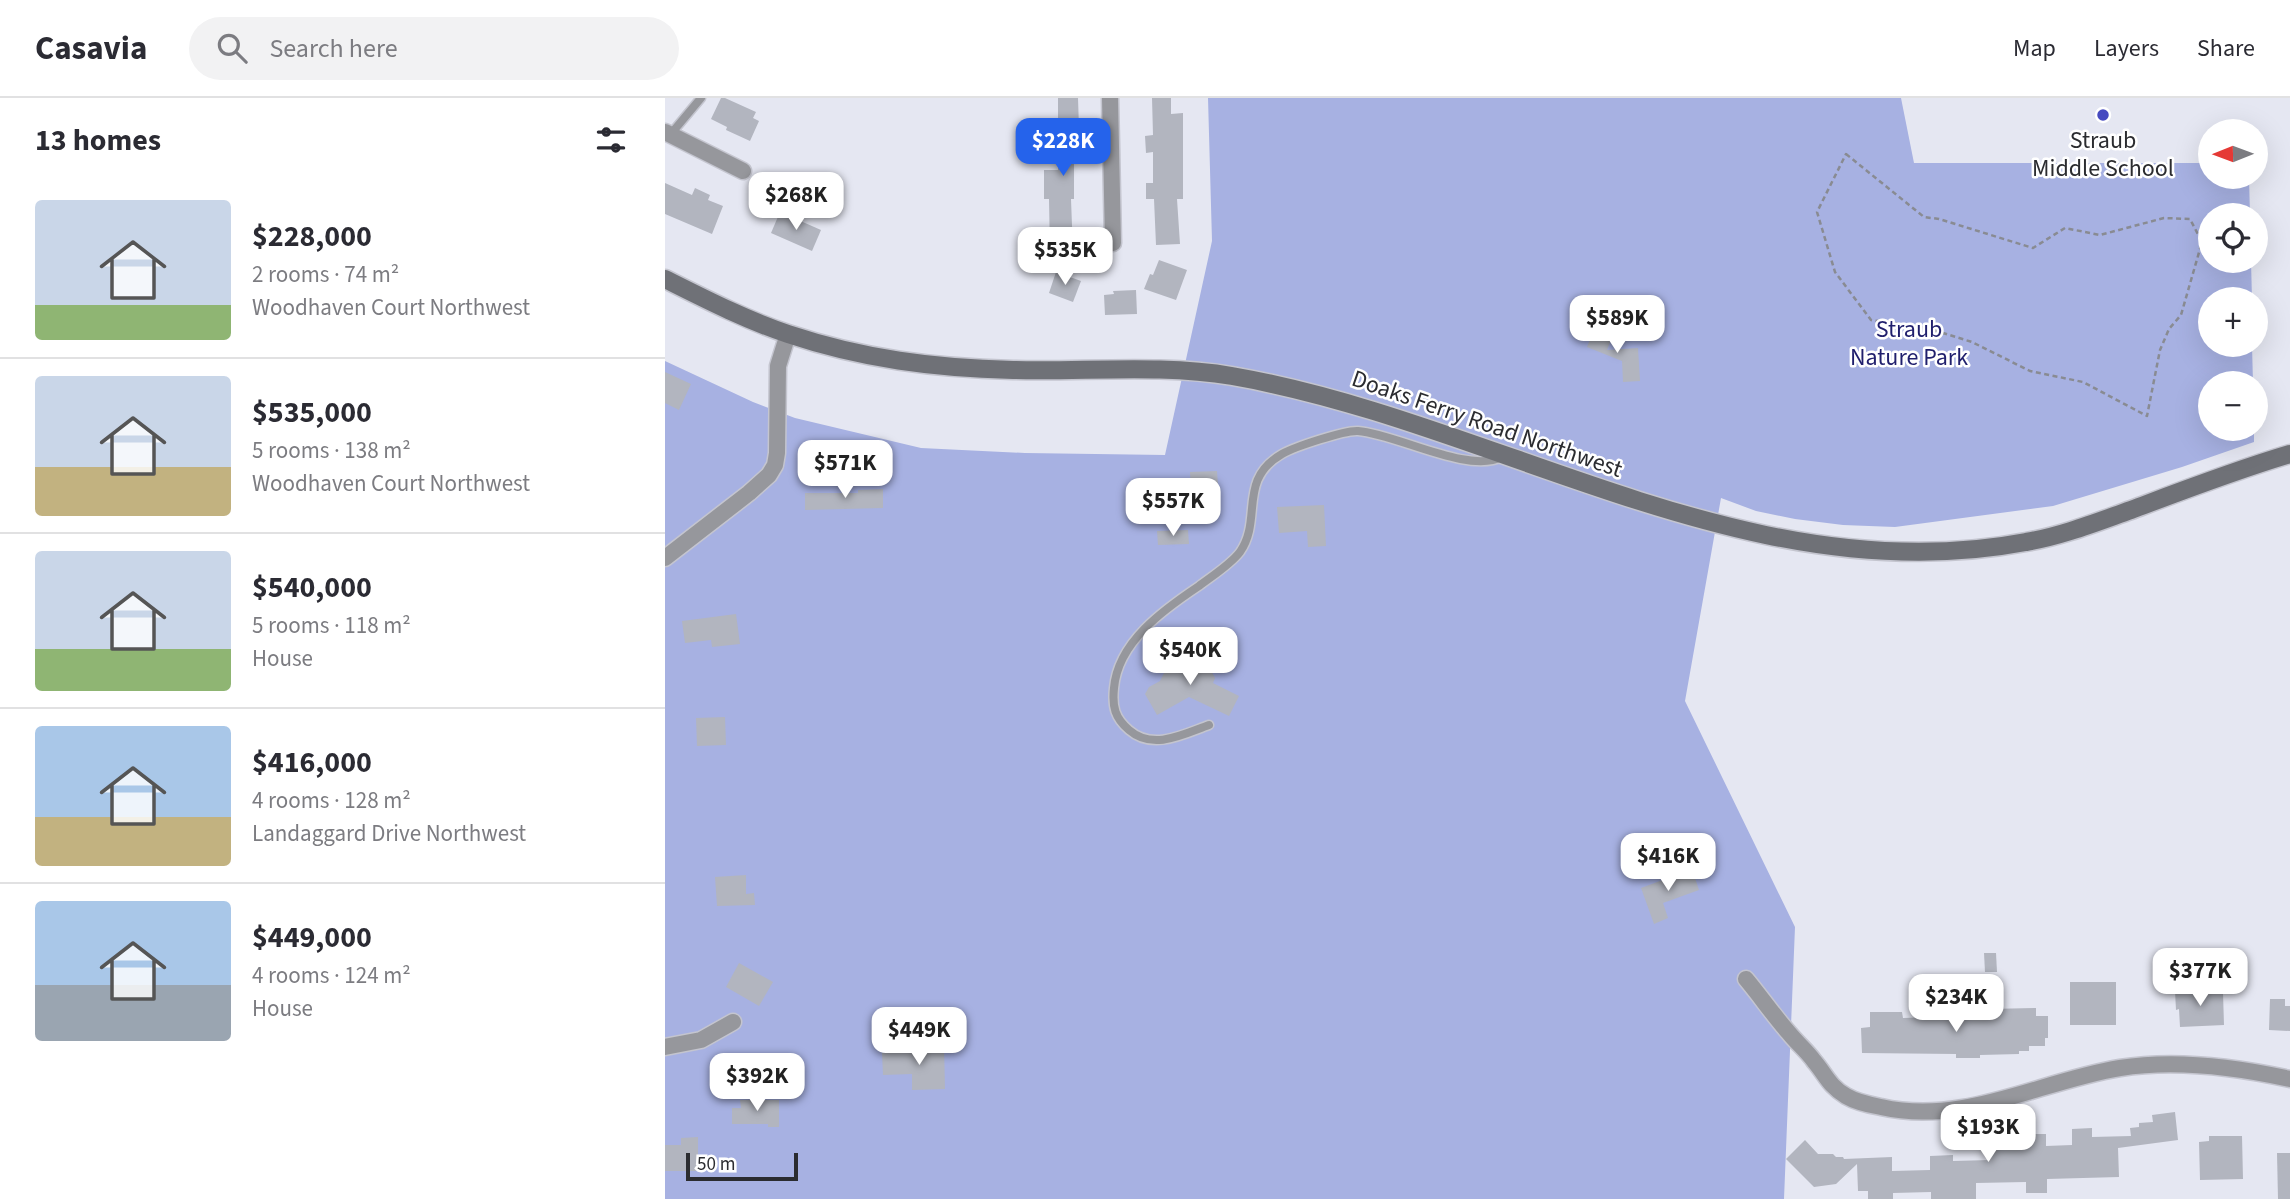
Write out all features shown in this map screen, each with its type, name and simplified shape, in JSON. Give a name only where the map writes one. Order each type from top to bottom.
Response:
[{"type":"main road","name":"Doaks Ferry Road Northwest","points":[[665,279],[755,322],[788,334],[843,350],[912,364],[1014,370],[1181,371],[1279,384],[1343,400],[1639,501],[1755,534],[1875,550],[1935,551],[2026,542],[2058,535],[2290,454]]},
{"type":"street","points":[[1110,98],[1113,243]]},
{"type":"street","points":[[667,133],[743,171]]},
{"type":"street","points":[[665,558],[749,493],[775,466],[778,366],[788,334]]},
{"type":"street","points":[[1746,979],[1789,1034],[1815,1061],[1828,1083],[1847,1097],[1905,1113],[1966,1108],[2122,1067],[2219,1067],[2290,1079]]},
{"type":"street","points":[[665,1047],[701,1040],[733,1022]]},
{"type":"lane","points":[[667,133],[701,98]]},
{"type":"lane","points":[[1209,725],[1165,741],[1134,734],[1117,719],[1114,711],[1114,683],[1123,658],[1144,629],[1238,554],[1247,534],[1256,479],[1268,464],[1283,453],[1356,431],[1449,457],[1493,462],[1507,455]]},
{"type":"path","points":[[1846,154],[1923,217],[1938,219],[2033,248],[2065,228],[2100,234],[2164,218],[2190,219],[2202,242],[2181,315],[2168,329],[2160,350],[2147,416],[2083,382],[2030,371],[1972,342],[1927,328],[1871,320],[1835,272],[1817,212],[1846,154]]},
{"type":"green space","name":"Straub Nature Park","points":[[1208,98],[1901,98],[1914,163],[2198,163],[2198,189],[2249,189],[2250,203],[2198,203],[2198,273],[2251,273],[2252,287],[2198,287],[2198,357],[2252,357],[2253,371],[2198,371],[2198,441],[2254,442],[2053,506],[1895,527],[1843,525],[1795,519],[1756,511],[1721,498],[1685,701],[1795,927],[1784,1199],[665,1199],[665,361],[753,402],[795,418],[921,448],[1165,455],[1212,241]]},
{"type":"building","points":[[721,98],[756,112],[753,118],[759,121],[750,141],[726,130],[727,127],[711,119]]},
{"type":"building","points":[[1058,98],[1078,98],[1080,158],[1074,158],[1074,199],[1071,199],[1073,252],[1050,253],[1049,199],[1044,199],[1044,170],[1058,170]]},
{"type":"building","points":[[1152,98],[1171,98],[1171,114],[1183,113],[1183,199],[1177,199],[1180,244],[1156,245],[1154,199],[1146,199],[1146,183],[1153,183],[1153,152],[1146,153],[1145,136],[1153,135]]},
{"type":"building","points":[[665,183],[692,195],[695,188],[710,195],[708,200],[723,206],[712,234],[665,214]]},
{"type":"building","points":[[780,212],[821,230],[812,251],[771,233]]},
{"type":"building","points":[[1159,260],[1187,270],[1176,300],[1144,289]]},
{"type":"building","points":[[1056,272],[1081,281],[1073,302],[1049,293]]},
{"type":"building","points":[[1136,290],[1137,314],[1105,315],[1104,295],[1114,294],[1113,291]]},
{"type":"building","points":[[1595,327],[1613,335],[1607,350],[1638,348],[1640,381],[1623,382],[1622,361],[1587,347]]},
{"type":"building","points":[[665,372],[691,384],[679,410],[665,403]]},
{"type":"building","points":[[1217,471],[1218,485],[1191,487],[1190,472]]},
{"type":"building","points":[[883,489],[883,508],[805,510],[805,493],[858,493],[858,490]]},
{"type":"building","points":[[1324,505],[1326,546],[1308,547],[1307,531],[1279,533],[1277,507]]},
{"type":"building","points":[[1188,530],[1189,544],[1158,545],[1157,531]]},
{"type":"building","points":[[736,614],[740,644],[712,647],[711,640],[685,643],[682,621]]},
{"type":"building","points":[[1202,654],[1215,678],[1213,683],[1239,696],[1229,716],[1189,697],[1157,715],[1145,694],[1149,687],[1160,681],[1172,657],[1185,664]]},
{"type":"building","points":[[725,717],[726,745],[697,746],[696,718]]},
{"type":"building","points":[[1692,869],[1699,890],[1663,903],[1668,918],[1654,924],[1641,888]]},
{"type":"building","points":[[746,875],[746,894],[754,893],[755,905],[717,906],[715,877]]},
{"type":"building","points":[[1984,953],[1996,953],[1997,972],[1985,972]]},
{"type":"building","points":[[739,963],[773,982],[759,1006],[726,987]]},
{"type":"building","points":[[2070,982],[2116,982],[2116,1025],[2070,1025]]},
{"type":"building","points":[[2209,989],[2209,994],[2223,993],[2224,1025],[2180,1027],[2175,991]]},
{"type":"building","points":[[2270,999],[2285,999],[2285,1006],[2290,1006],[2290,1031],[2269,1030]]},
{"type":"building","points":[[2036,1008],[2036,1016],[2048,1016],[2048,1038],[2045,1038],[2045,1046],[2029,1046],[2029,1051],[2019,1051],[2019,1054],[1956,1058],[1956,1054],[1862,1053],[1861,1028],[1870,1027],[1870,1012],[1902,1012],[1903,1018],[1989,1015],[1989,1009]]},
{"type":"building","points":[[915,1046],[944,1046],[945,1089],[912,1090],[912,1074],[883,1075],[882,1053],[915,1053]]},
{"type":"building","points":[[740,1100],[779,1100],[779,1127],[768,1127],[768,1124],[732,1124],[732,1108],[741,1108]]},
{"type":"building","points":[[2175,1112],[2178,1140],[2118,1148],[2119,1177],[2047,1179],[2047,1193],[2026,1193],[2026,1182],[1976,1183],[1976,1199],[1931,1199],[1931,1192],[1893,1193],[1893,1199],[1868,1199],[1868,1191],[1858,1191],[1857,1164],[1836,1184],[1814,1187],[1786,1159],[1805,1140],[1818,1154],[1833,1154],[1844,1159],[1892,1157],[1892,1171],[1930,1170],[1930,1156],[1953,1155],[1953,1161],[1990,1160],[1990,1140],[2022,1139],[2022,1134],[2046,1134],[2046,1146],[2072,1145],[2072,1129],[2092,1128],[2092,1137],[2131,1136],[2130,1128],[2139,1127],[2139,1123],[2153,1122],[2152,1115]]},
{"type":"building","points":[[2209,1136],[2242,1136],[2243,1179],[2200,1180],[2199,1142],[2209,1141]]},
{"type":"building","points":[[698,1137],[698,1171],[665,1171],[665,1145],[681,1145],[681,1138]]},
{"type":"building","points":[[2277,1153],[2290,1153],[2290,1199],[2278,1199]]},
{"type":"place","name":"Straub Middle School","points":[[2103,115]]}]
